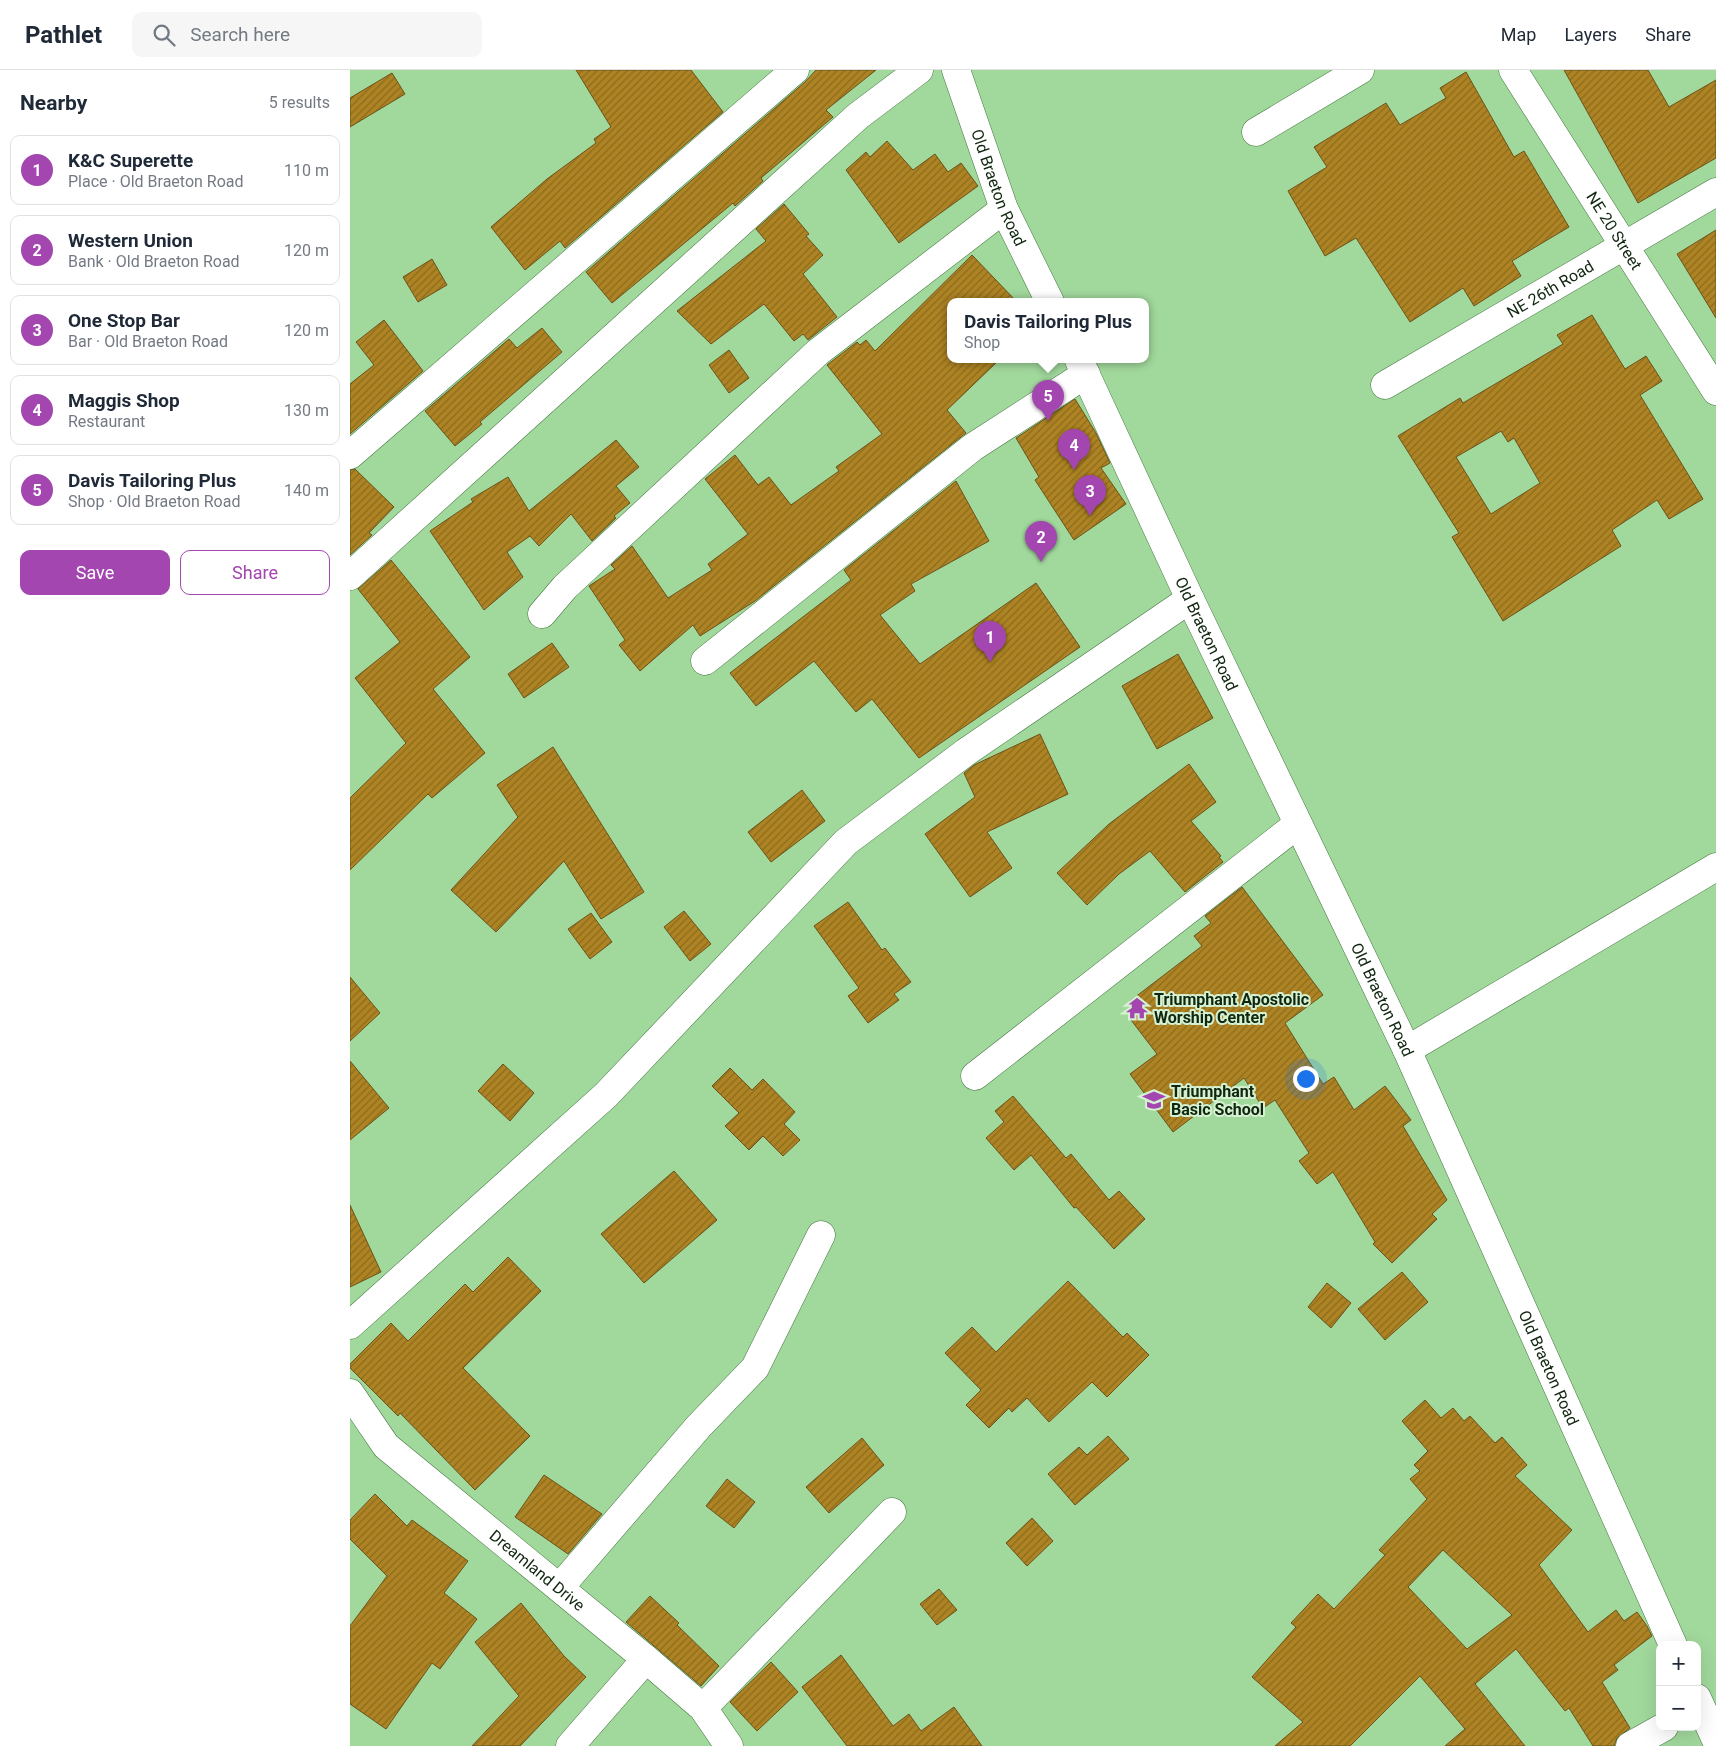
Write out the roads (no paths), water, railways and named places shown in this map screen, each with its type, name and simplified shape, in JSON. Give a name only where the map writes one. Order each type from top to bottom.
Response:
[{"type":"street","points":[[350,455],[795,70]]},
{"type":"street","points":[[350,576],[858,116],[919,70]]},
{"type":"street","name":"Old Braeton Road","points":[[956,70],[1004,209],[1048,298]]},
{"type":"street","points":[[1256,132],[1360,70]]},
{"type":"street","name":"NE 20 Street","points":[[1513,70],[1716,391]]},
{"type":"street","name":"NE 26th Road","points":[[1385,385],[1716,192]]},
{"type":"street","points":[[542,614],[565,587],[818,352],[1004,209]]},
{"type":"street","points":[[705,661],[973,447],[1082,367]]},
{"type":"street","name":"Old Braeton Road","points":[[1082,367],[1190,599],[1407,1050],[1671,1641]]},
{"type":"street","points":[[350,1325],[606,1094],[846,842],[914,793],[966,752],[1190,599]]},
{"type":"street","points":[[974,1076],[1298,824]]},
{"type":"street","points":[[1407,1050],[1716,867]]},
{"type":"street","points":[[560,1587],[699,1426],[756,1368],[821,1235]]},
{"type":"street","name":"Dreamland Drive","points":[[350,1393],[386,1446],[560,1587],[702,1708],[728,1746]]},
{"type":"street","points":[[702,1708],[892,1512]]},
{"type":"street","points":[[570,1746],[646,1659]]},
{"type":"street","points":[[1701,1711],[1716,1740]]},
{"type":"street","points":[[1630,1746],[1657,1731]]},
{"type":"place","name":"Davis Tailoring Plus","points":[[1048,421]]},
{"type":"place","name":"Maggis Shop","points":[[1074,470]]},
{"type":"place","name":"One Stop Bar","points":[[1090,516]]},
{"type":"place","name":"Western Union","points":[[1041,562]]},
{"type":"place","name":"K&C Superette","points":[[990,662]]},
{"type":"place","name":"Triumphant Apostolic Worship Center","points":[[1137,1008]]},
{"type":"place","name":"Triumphant Basic School","points":[[1154,1100]]}]
